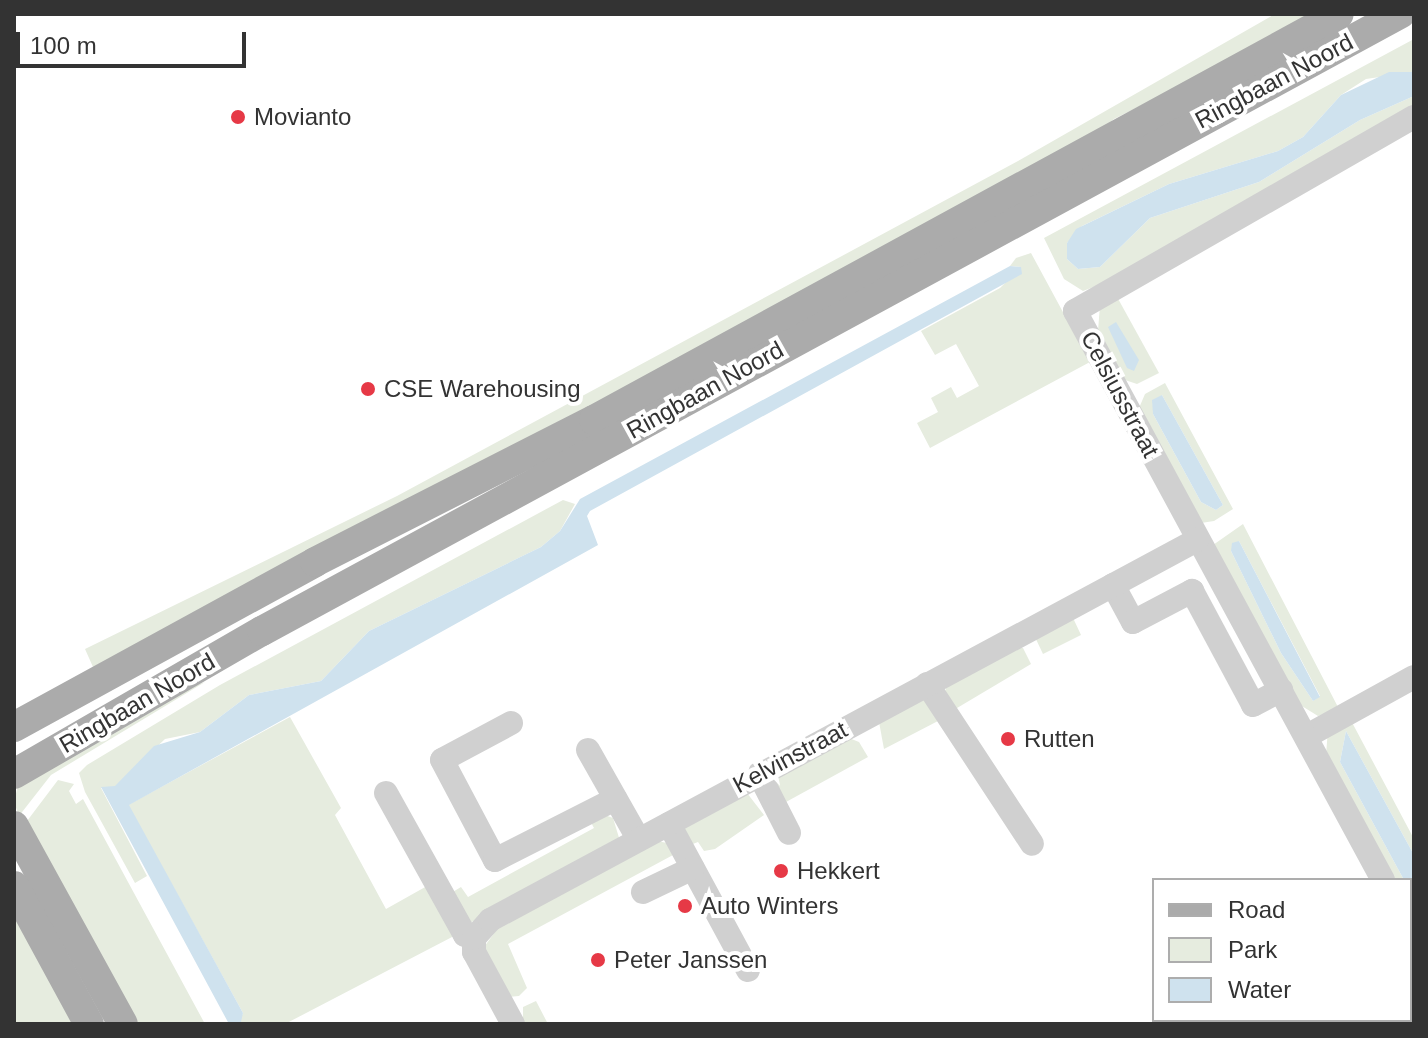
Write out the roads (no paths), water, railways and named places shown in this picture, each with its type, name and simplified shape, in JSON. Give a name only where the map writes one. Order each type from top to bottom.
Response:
[{"type":"main road","name":"Ringbaan Noord","points":[[14,727],[301,569],[594,420],[1339,14]]},
{"type":"main road","name":"Ringbaan Noord","points":[[14,774],[262,631],[1400,14]]},
{"type":"main road","points":[[14,826],[123,1024]]},
{"type":"main road","points":[[14,886],[89,1024]]},
{"type":"street","name":"Celsiusstraat","points":[[1382,878],[1075,311],[1414,117]]},
{"type":"street","name":"Kelvinstraat","points":[[474,938],[490,920],[1197,540]]},
{"type":"street","points":[[1113,585],[1133,622],[1192,591],[1253,705],[1281,690]]},
{"type":"street","points":[[1307,736],[1414,677]]},
{"type":"street","points":[[927,684],[1032,844]]},
{"type":"street","points":[[511,723],[442,760],[495,860],[615,799]]},
{"type":"street","points":[[588,750],[639,840]]},
{"type":"street","points":[[759,774],[789,833]]},
{"type":"street","points":[[386,793],[465,935],[474,938],[474,952],[513,1024]]},
{"type":"street","points":[[669,824],[748,970]]},
{"type":"street","points":[[643,892],[693,868]]},
{"type":"water","points":[[1389,72],[1414,72],[1414,96],[1360,120],[1259,182],[1150,218],[1100,267],[1078,269],[1067,259],[1067,243],[1076,229],[1169,184],[1278,151],[1303,137],[1341,95]]},
{"type":"water","points":[[1010,266],[1021,267],[1022,274],[590,511],[587,516],[598,545],[129,805],[243,1013],[241,1022],[229,1024],[101,787],[115,786],[154,746],[200,732],[249,695],[321,681],[369,631],[541,547],[560,531],[580,499]]},
{"type":"water","points":[[1116,322],[1139,360],[1134,371],[1127,368],[1108,327]]},
{"type":"water","points":[[1162,395],[1223,505],[1216,510],[1201,502],[1153,414],[1152,400]]},
{"type":"water","points":[[1239,541],[1320,697],[1313,701],[1281,653],[1231,551],[1232,543]]},
{"type":"water","points":[[1346,731],[1414,855],[1414,899],[1412,878],[1403,878],[1340,762]]},
{"type":"place","name":"Movianto","points":[[238,117]]},
{"type":"place","name":"CSE Warehousing","points":[[368,389]]},
{"type":"place","name":"Rutten","points":[[1008,739]]},
{"type":"place","name":"Hekkert","points":[[781,871]]},
{"type":"place","name":"Auto Winters","points":[[685,906]]},
{"type":"place","name":"Peter Janssen","points":[[598,960]]}]
